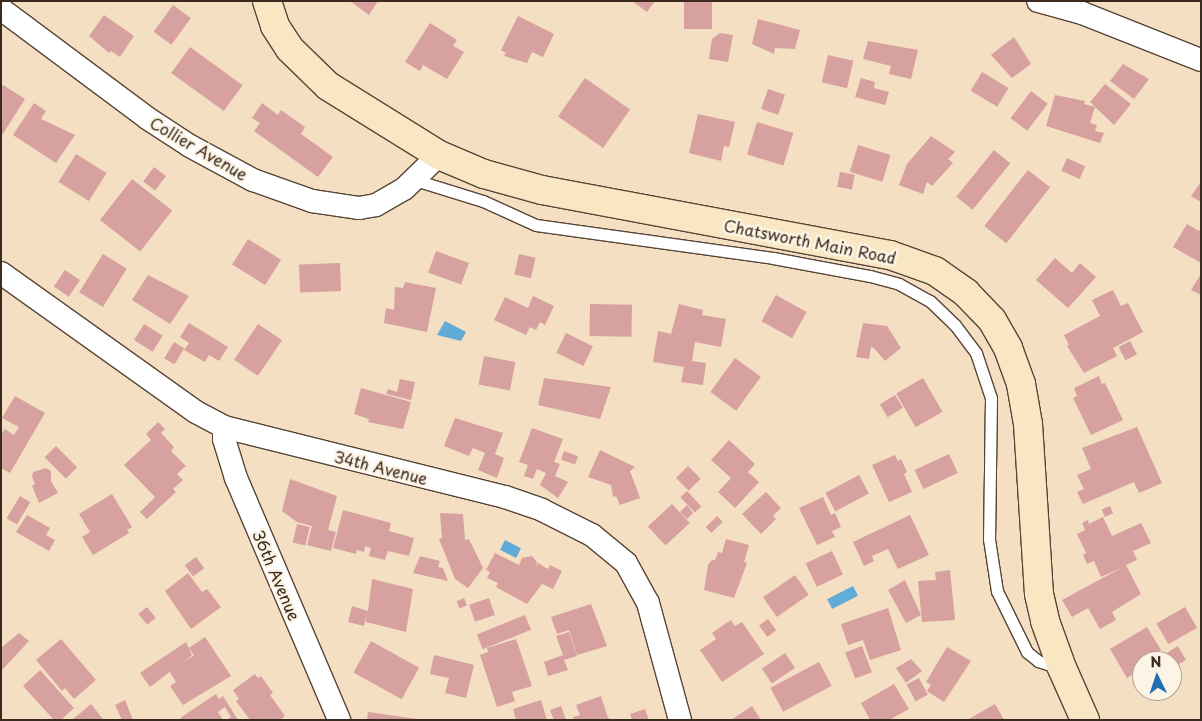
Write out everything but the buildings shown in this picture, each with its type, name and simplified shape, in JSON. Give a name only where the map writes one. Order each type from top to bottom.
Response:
[{"type":"street","name":"Chatsworth Main Road","points":[[267,1],[275,26],[290,49],[307,68],[328,86],[439,155],[504,182],[890,255],[935,271],[966,293],[992,320],[1008,348],[1021,384],[1028,424],[1040,594],[1045,621],[1062,668],[1085,720]]},
{"type":"street","points":[[1038,1],[1082,13],[1201,60]]},
{"type":"street","name":"Collier Avenue","points":[[1,9],[147,118],[216,161],[253,180],[312,201],[359,208],[390,199],[414,180],[439,155]]},
{"type":"street","name":"34th Avenue","points":[[1,274],[196,412],[224,428],[505,497],[542,510],[592,535],[626,563],[648,603],[680,720]]},
{"type":"street","name":"36th Avenue","points":[[224,428],[224,439],[236,478],[338,720]]},
{"type":"lane","points":[[414,180],[483,201],[536,225],[773,258],[870,276],[899,284],[930,301],[955,325],[976,353],[991,398],[989,539],[1000,597],[1027,652],[1038,661],[1062,668]]},
{"type":"water","points":[[445,321],[466,332],[461,341],[437,335]]},
{"type":"water","points":[[505,540],[521,548],[516,558],[500,550]]},
{"type":"water","points":[[853,586],[858,596],[832,609],[827,599]]}]
